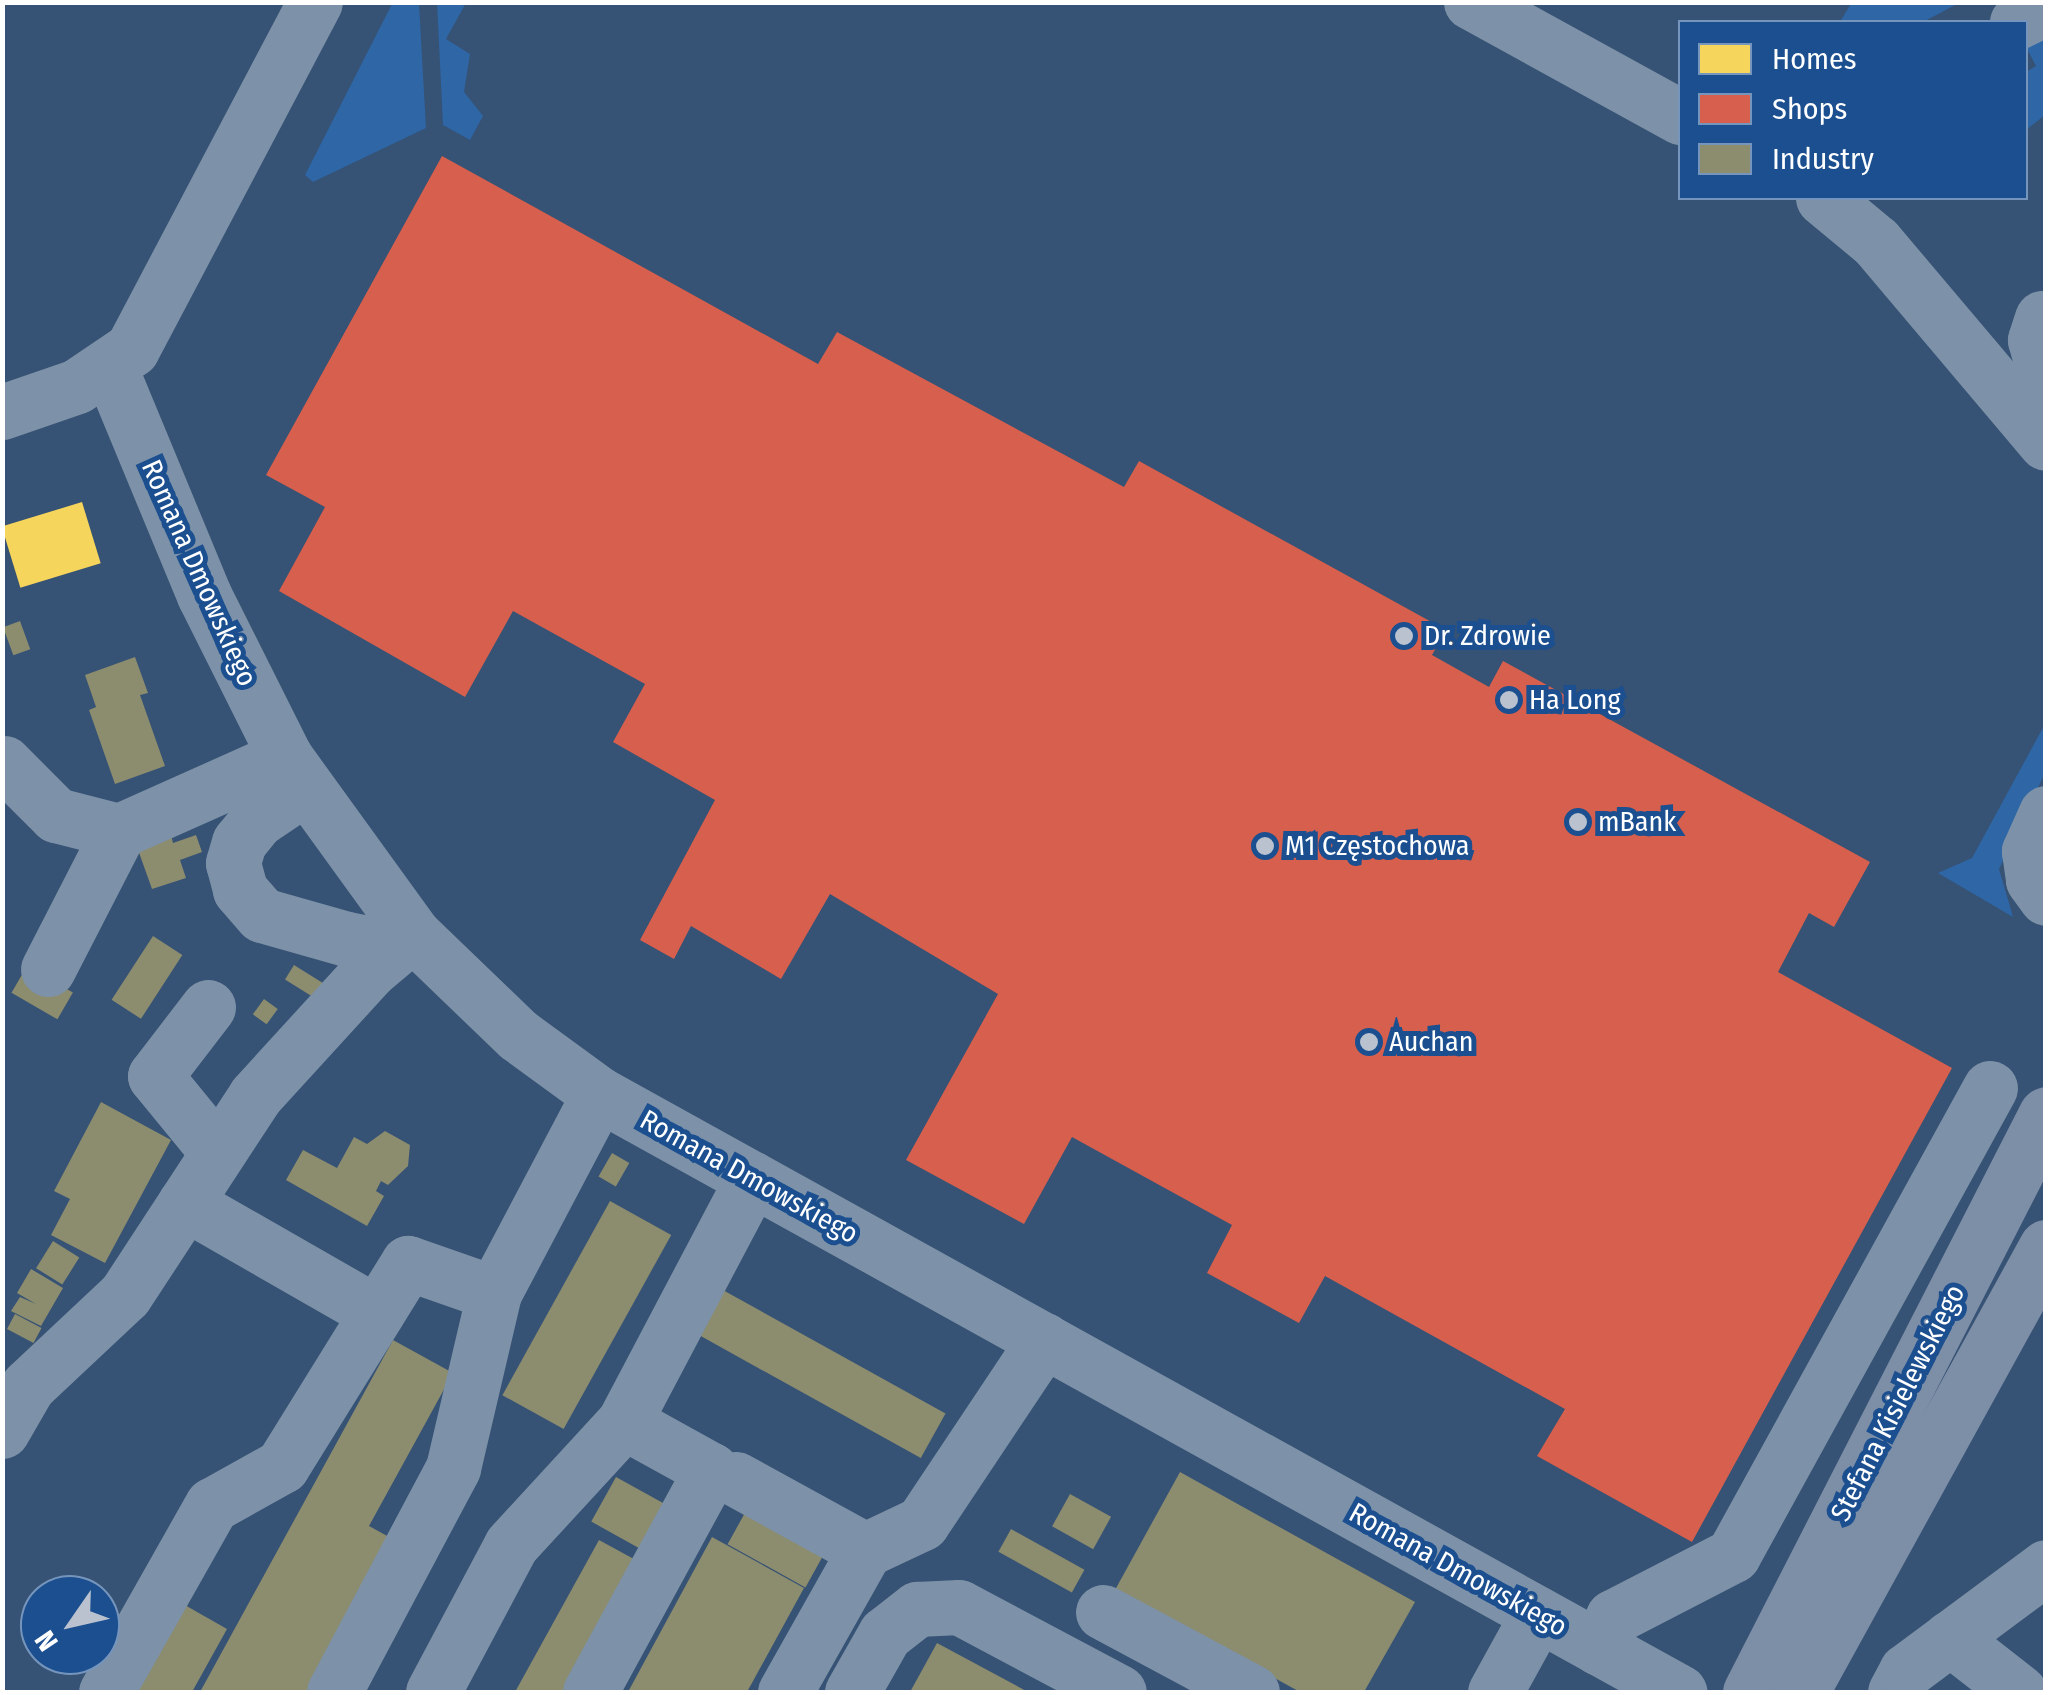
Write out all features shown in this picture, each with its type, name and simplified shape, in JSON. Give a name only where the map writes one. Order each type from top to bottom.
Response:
[{"type":"main road","name":"Stefana Kisielewskiego","points":[[1750,1692],[2046,1114]]},
{"type":"main road","name":"Stefana Kisielewskiego","points":[[1801,1692],[2046,1247]]},
{"type":"street","points":[[2,412],[110,368],[132,349],[190,246],[315,2]]},
{"type":"street","points":[[1471,2],[1678,116]]},
{"type":"street","points":[[2021,20],[2046,8]]},
{"type":"street","points":[[1825,200],[1876,242],[2046,443]]},
{"type":"street","points":[[2042,318],[2035,340],[2046,379]]},
{"type":"street","name":"Romana Dmowskiego","points":[[110,368],[204,595],[295,772],[412,934],[518,1035],[599,1094],[1679,1692]]},
{"type":"street","points":[[4,763],[56,816],[119,831],[295,772]]},
{"type":"street","points":[[295,772],[239,842],[234,863],[240,890],[262,915],[347,938],[372,944],[412,934]]},
{"type":"street","points":[[2046,813],[2029,851],[2033,880],[2046,898]]},
{"type":"street","points":[[48,969],[119,831]]},
{"type":"street","points":[[2,1431],[28,1386],[125,1295],[255,1096],[369,970],[412,934]]},
{"type":"street","points":[[208,1007],[155,1076],[218,1152]]},
{"type":"street","points":[[1599,1648],[1613,1617],[1732,1555],[1990,1088]]},
{"type":"street","points":[[334,1692],[452,1468],[494,1293],[599,1094]]},
{"type":"street","points":[[446,1688],[511,1545],[624,1422],[752,1179]]},
{"type":"street","points":[[185,1203],[377,1313]]},
{"type":"street","points":[[106,1692],[212,1505],[282,1466],[408,1263],[494,1293]]},
{"type":"street","points":[[785,1692],[865,1550],[922,1522],[1044,1340]]},
{"type":"street","points":[[590,1692],[711,1470],[624,1422]]},
{"type":"street","points":[[736,1479],[865,1550]]},
{"type":"street","points":[[1895,1692],[1906,1672],[2046,1567]]},
{"type":"street","points":[[852,1692],[885,1634],[917,1609],[958,1607],[1120,1692]]},
{"type":"street","points":[[1103,1612],[1252,1692]]},
{"type":"street","points":[[1495,1692],[1538,1614]]},
{"type":"street","points":[[1950,1638],[2020,1692]]},
{"type":"shaded area","points":[[393,2],[419,3],[426,128],[313,182],[305,175]]},
{"type":"shaded area","points":[[1852,2],[1959,2],[1927,20],[1841,20]]},
{"type":"shaded area","points":[[437,3],[466,3],[446,39],[470,54],[464,92],[483,116],[470,140],[443,125]]},
{"type":"shaded area","points":[[2045,29],[2045,115],[2028,128],[2028,71],[2036,66],[2028,45]]},
{"type":"shaded area","points":[[2045,724],[2045,773],[1999,869],[2013,917],[1938,873],[1972,858]]},
{"type":"building: Homes","points":[[82,502],[101,563],[20,588],[2,526]]},
{"type":"building: Shops","name":"M1 Częstochowa","points":[[442,156],[818,364],[837,332],[1124,487],[1139,461],[1446,630],[1432,655],[1489,687],[1503,661],[1870,862],[1834,927],[1809,913],[1778,972],[1952,1068],[1692,1542],[1537,1456],[1565,1409],[1325,1276],[1299,1323],[1207,1273],[1232,1225],[1072,1137],[1024,1224],[906,1160],[998,994],[830,894],[781,979],[691,926],[674,959],[640,940],[715,800],[613,742],[645,684],[513,611],[465,697],[279,591],[325,507],[266,475]]},
{"type":"building: Industry","points":[[20,621],[30,649],[13,655],[3,627]]},
{"type":"building: Industry","points":[[135,657],[148,693],[140,695],[165,766],[115,784],[89,710],[96,707],[85,675]]},
{"type":"building: Industry","points":[[171,835],[173,843],[196,835],[202,852],[180,860],[186,878],[152,889],[137,847]]},
{"type":"building: Industry","points":[[153,936],[182,955],[141,1019],[112,1000]]},
{"type":"building: Industry","points":[[294,965],[323,983],[314,997],[285,979]]},
{"type":"building: Industry","points":[[27,966],[73,992],[57,1019],[12,993]]},
{"type":"building: Industry","points":[[264,999],[278,1009],[267,1024],[253,1014]]},
{"type":"building: Industry","points":[[101,1102],[171,1140],[105,1263],[51,1235],[70,1199],[54,1191]]},
{"type":"building: Industry","points":[[385,1131],[410,1145],[408,1166],[388,1185],[381,1181],[376,1191],[384,1196],[367,1226],[286,1180],[303,1150],[337,1168],[354,1137],[367,1144]]},
{"type":"building: Industry","points":[[612,1153],[629,1163],[616,1186],[598,1176]]},
{"type":"building: Industry","points":[[610,1201],[671,1235],[564,1429],[502,1395]]},
{"type":"building: Industry","points":[[53,1241],[79,1257],[62,1285],[36,1268]]},
{"type":"building: Industry","points":[[31,1269],[63,1288],[41,1326],[11,1311],[20,1297],[36,1304],[17,1293]]},
{"type":"building: Industry","points":[[712,1284],[946,1413],[921,1458],[687,1329]]},
{"type":"building: Industry","points":[[15,1314],[41,1328],[34,1343],[7,1329]]},
{"type":"building: Industry","points":[[393,1340],[453,1373],[369,1526],[400,1543],[317,1692],[200,1692]]},
{"type":"building: Industry","points":[[1180,1472],[1415,1602],[1364,1692],[1300,1692],[1115,1590]]},
{"type":"building: Industry","points":[[616,1477],[683,1514],[659,1559],[591,1522]]},
{"type":"building: Industry","points":[[1070,1494],[1111,1517],[1093,1549],[1052,1526]]},
{"type":"building: Industry","points":[[746,1511],[824,1554],[805,1587],[728,1544]]},
{"type":"building: Industry","points":[[1011,1529],[1084,1570],[1072,1592],[998,1552]]},
{"type":"building: Industry","points":[[712,1537],[804,1588],[747,1692],[628,1692]]},
{"type":"building: Industry","points":[[599,1540],[643,1564],[572,1692],[515,1692]]},
{"type":"building: Industry","points":[[169,1596],[227,1629],[192,1692],[116,1692]]},
{"type":"building: Industry","points":[[937,1643],[1028,1692],[910,1692]]},
{"type":"place","name":"Dr. Zdrowie","points":[[1404,636]]},
{"type":"place","name":"Ha Long","points":[[1509,700]]},
{"type":"place","name":"mBank","points":[[1578,822]]},
{"type":"place","name":"M1 Częstochowa","points":[[1265,846]]},
{"type":"place","name":"Auchan","points":[[1369,1042]]}]
